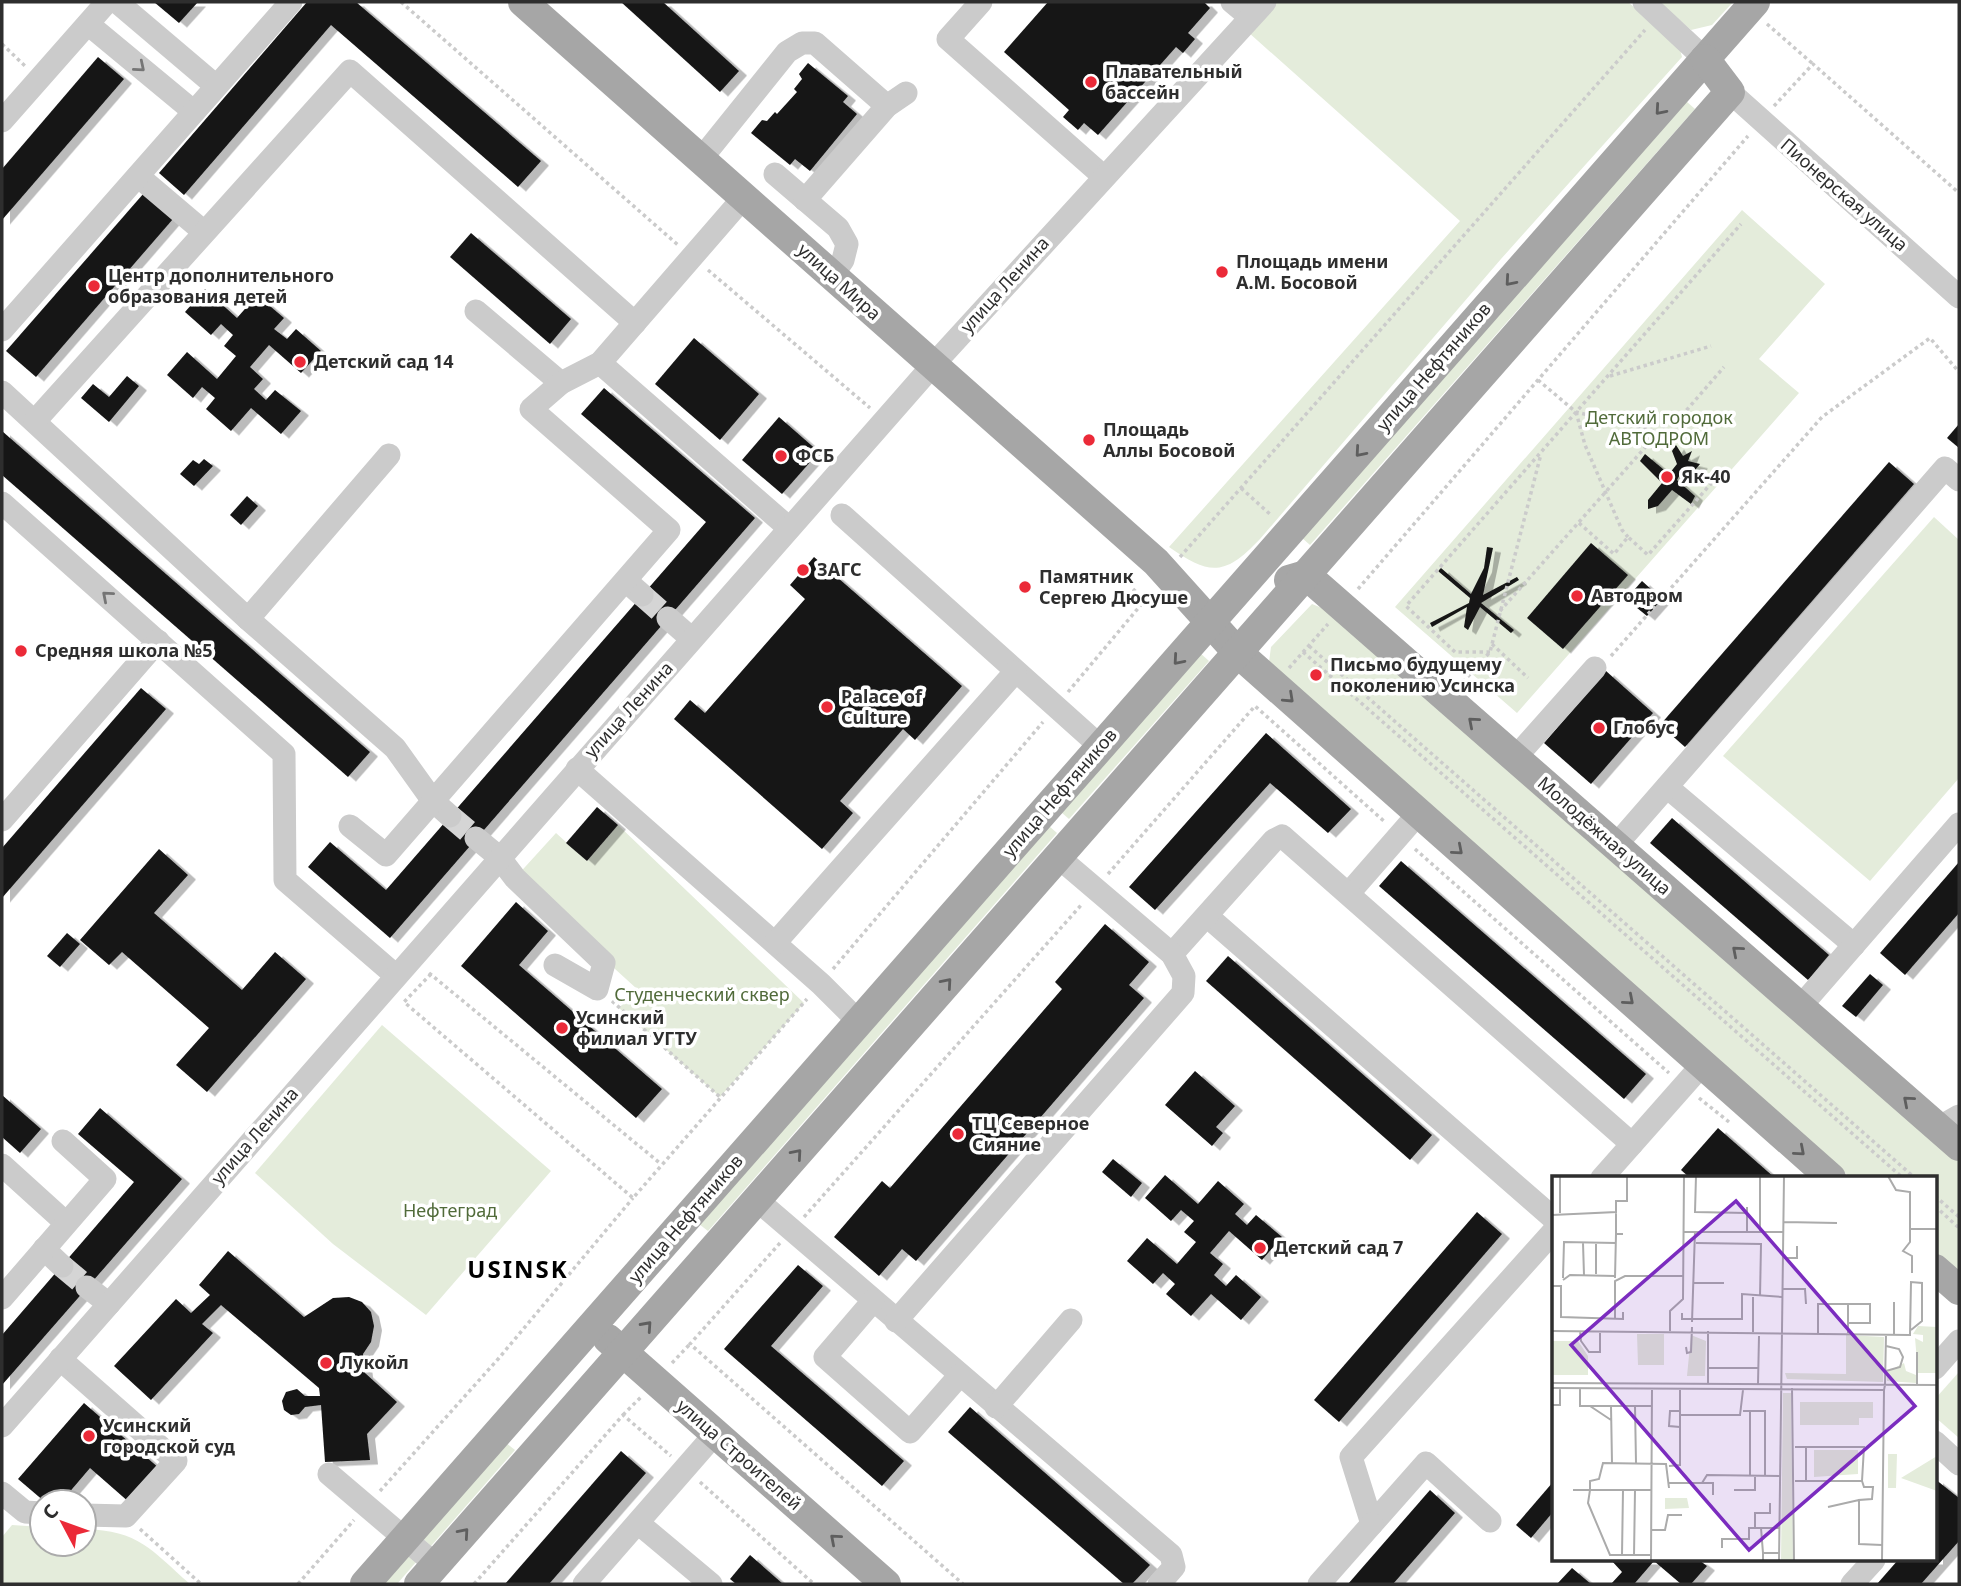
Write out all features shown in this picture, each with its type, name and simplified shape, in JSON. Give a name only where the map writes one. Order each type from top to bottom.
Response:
[{"type":"main road","name":"улица Мира","points":[[531,5],[832,276],[1162,566],[1210,622]]},
{"type":"main road","name":"улица Нефтяников","points":[[365,1584],[1751,6]]},
{"type":"main road","points":[[428,1575],[1730,92],[1705,59]]},
{"type":"main road","name":"улица Мира","points":[[1162,566],[1195,585],[1233,597]]},
{"type":"main road","points":[[1233,597],[1306,575]]},
{"type":"main road","name":"Молодёжная улица","points":[[1306,575],[1800,1007],[1952,1130]]},
{"type":"main road","points":[[1210,622],[1238,653],[1265,695],[1408,825],[1693,1075],[1828,1176]]},
{"type":"main road","points":[[1045,811],[1067,847]]},
{"type":"main road","points":[[1937,1271],[1959,1290]]},
{"type":"main road","name":"улица Строителей","points":[[593,1325],[886,1584]]},
{"type":"street","points":[[2,121],[107,2]]},
{"type":"street","points":[[117,2],[216,86]]},
{"type":"street","points":[[981,2],[948,39],[1103,176]]},
{"type":"street","points":[[1232,2],[1257,9]]},
{"type":"street","points":[[2,330],[216,86],[280,6]]},
{"type":"street","points":[[1651,8],[1705,59]]},
{"type":"street","name":"улица Ленина","points":[[2,1426],[933,365],[1257,9]]},
{"type":"street","points":[[88,24],[193,111]]},
{"type":"street","points":[[701,159],[787,52],[802,43],[815,43],[896,100],[805,200]]},
{"type":"street","points":[[35,421],[350,71],[635,323]]},
{"type":"street","name":"Пионерская улица","points":[[1730,92],[1959,297]]},
{"type":"street","points":[[775,174],[838,228],[847,244],[843,260],[832,276]]},
{"type":"street","points":[[138,176],[204,232]]},
{"type":"street","points":[[350,826],[386,855],[442,809],[634,588],[669,530],[531,409],[561,383],[600,363],[744,197]]},
{"type":"street","points":[[476,311],[561,383]]},
{"type":"street","points":[[600,363],[789,528]]},
{"type":"street","points":[[2,393],[248,619],[395,748],[442,809]]},
{"type":"street","points":[[248,619],[389,455]]},
{"type":"street","points":[[1616,845],[1945,468],[1959,480]]},
{"type":"street","points":[[2,503],[284,754],[285,880],[395,975]]},
{"type":"street","points":[[842,515],[1015,673],[1101,747]]},
{"type":"street","points":[[668,618],[692,639]]},
{"type":"street","points":[[2,820],[159,641]]},
{"type":"street","points":[[1515,758],[1600,666]]},
{"type":"street","points":[[775,943],[1015,673]]},
{"type":"street","points":[[577,769],[821,984],[859,1022]]},
{"type":"street","points":[[1667,787],[1854,945]]},
{"type":"street","points":[[1800,1007],[1959,824]]},
{"type":"street","points":[[1349,893],[1408,825]]},
{"type":"street","points":[[1172,954],[1274,840],[1282,836],[1632,1144]]},
{"type":"street","points":[[476,838],[499,857],[515,878],[604,963],[597,989],[555,965]]},
{"type":"street","points":[[896,1321],[1182,993],[1184,976],[1172,954],[1095,889],[1067,847]]},
{"type":"street","points":[[1207,916],[1552,1217]]},
{"type":"street","points":[[1604,1176],[1693,1075]]},
{"type":"street","points":[[2,1298],[105,1179],[63,1141]]},
{"type":"street","points":[[2,1165],[66,1223]]},
{"type":"street","points":[[757,1200],[1171,1555],[1174,1567],[1159,1584]]},
{"type":"street","points":[[1372,1524],[1351,1457],[1552,1233]]},
{"type":"street","points":[[44,1249],[62,1266]]},
{"type":"street","points":[[88,1287],[109,1304]]},
{"type":"street","points":[[873,1301],[825,1357],[910,1432],[960,1375]]},
{"type":"street","points":[[996,1407],[1071,1320]]},
{"type":"street","points":[[1937,1366],[1959,1341]]},
{"type":"street","points":[[60,1359],[176,1461],[126,1516],[98,1515]]},
{"type":"street","points":[[584,1584],[715,1434]]},
{"type":"street","points":[[1937,1444],[1959,1464]]},
{"type":"street","points":[[1319,1584],[1426,1463],[1490,1521]]},
{"type":"street","points":[[329,1474],[405,1539],[428,1575]]},
{"type":"street","points":[[2,1493],[28,1512]]},
{"type":"street","points":[[638,1522],[711,1584]]},
{"type":"street","points":[[1852,1584],[1872,1562]]},
{"type":"path","points":[[401,2],[692,257],[871,409],[862,419]]},
{"type":"path","points":[[1751,6],[1959,193]]},
{"type":"path","points":[[372,1500],[499,1358],[633,1198],[821,984],[1055,708],[1145,600],[1162,566],[1651,8]]},
{"type":"path","points":[[2,44],[39,79]]},
{"type":"path","points":[[963,1584],[690,1344],[1343,608],[1760,121],[1813,64]]},
{"type":"path","points":[[1490,652],[1455,652],[1406,606],[1741,224]]},
{"type":"path","points":[[1600,666],[1822,417],[1930,338],[1959,372]]},
{"type":"path","points":[[1608,377],[1711,346]]},
{"type":"path","points":[[1500,611],[1673,416],[1678,420],[1724,367]]},
{"type":"path","points":[[1538,380],[1576,412],[1659,432]]},
{"type":"path","points":[[1576,412],[1585,445],[1622,530],[1647,555],[1716,478]]},
{"type":"path","points":[[1461,684],[1490,652],[1541,452]]},
{"type":"path","points":[[1579,523],[1614,554],[1628,537]]},
{"type":"path","points":[[1133,589],[1145,600]]},
{"type":"path","points":[[1492,644],[1528,678]]},
{"type":"path","points":[[1309,646],[1913,1176]]},
{"type":"path","points":[[1303,652],[1901,1176]]},
{"type":"path","points":[[1265,695],[1408,825],[1693,1075],[1736,1128]]},
{"type":"path","points":[[633,1198],[404,1002],[431,974],[662,1165]]},
{"type":"path","points":[[597,989],[720,1097]]},
{"type":"path","points":[[1937,1198],[1959,1217]]},
{"type":"path","points":[[1937,1208],[1959,1228]]},
{"type":"path","points":[[298,1584],[362,1511]]},
{"type":"path","points":[[126,1516],[201,1584]]},
{"type":"green space","points":[[1275,2],[1628,2],[1679,45],[1682,57],[1501,259],[1260,539],[1237,560],[1217,568],[1207,567],[1169,547],[1460,221],[1248,32]]},
{"type":"green space","points":[[1659,2],[1733,2],[1712,25],[1691,30]]},
{"type":"green space","points":[[1686,101],[1695,109],[1310,545],[1302,538]]},
{"type":"green space","name":"Детский городок АВТОДРОМ","points":[[1742,210],[1825,284],[1759,359],[1799,393],[1517,713],[1395,607]]},
{"type":"green space","points":[[1934,517],[1959,540],[1959,778],[1870,881],[1723,756]]},
{"type":"green space","points":[[1312,604],[1337,614],[1959,1162],[1959,1273],[1937,1254],[1937,1176],[1849,1176],[1280,677],[1269,662],[1271,647]]},
{"type":"green space","points":[[1200,653],[1209,661],[1069,819],[1061,812]]},
{"type":"green space","name":"Студенческий сквер","points":[[618,825],[804,1003],[720,1097],[619,1008],[637,989],[515,878],[556,833],[587,861]]},
{"type":"green space","points":[[1049,826],[1057,833],[708,1231],[699,1224]]},
{"type":"green space","name":"Нефтеград","points":[[382,1025],[551,1171],[426,1315],[333,1244],[255,1173]]},
{"type":"green space","points":[[1959,1372],[1959,1438],[1937,1419],[1937,1397]]},
{"type":"green space","points":[[506,1443],[515,1450],[431,1546],[422,1538]]},
{"type":"green space","points":[[12,1525],[28,1526],[28,1558],[98,1558],[98,1530],[119,1534],[143,1544],[190,1584],[2,1584],[2,1537]]},
{"type":"green space","points":[[409,1554],[417,1561],[397,1584],[382,1584]]},
{"type":"building","points":[[154,2],[198,2],[179,23]]},
{"type":"building","points":[[307,2],[356,2],[541,161],[518,187],[331,25],[184,195],[159,173]]},
{"type":"building","points":[[621,2],[663,2],[739,71],[720,92]]},
{"type":"building","name":"Плавательный бассейн","points":[[1048,2],[1204,2],[1210,8],[1188,33],[1195,39],[1183,53],[1176,47],[1098,135],[1084,123],[1078,130],[1063,117],[1069,110],[1004,52]]},
{"type":"building","points":[[98,57],[124,79],[2,220],[2,169]]},
{"type":"building","points":[[808,63],[848,96],[843,102],[857,114],[810,171],[795,159],[790,165],[751,133],[762,120],[767,121],[775,112],[777,114],[797,92],[794,89],[802,79],[799,74]]},
{"type":"building","points":[[144,193],[173,219],[36,377],[6,351]]},
{"type":"building","points":[[471,233],[571,319],[550,344],[450,257]]},
{"type":"building","name":"Детский сад 14","points":[[205,289],[237,318],[257,295],[284,318],[274,329],[287,339],[296,329],[321,351],[301,373],[269,345],[250,367],[263,379],[254,389],[266,400],[275,390],[301,411],[281,434],[251,408],[231,431],[206,409],[215,398],[202,387],[193,398],[167,375],[187,352],[217,379],[236,356],[224,346],[233,335],[221,324],[211,335],[185,312]]},
{"type":"building","points":[[694,338],[759,394],[720,440],[655,384]]},
{"type":"building","points":[[127,376],[139,386],[109,422],[81,398],[93,384],[109,397]]},
{"type":"building","points":[[604,388],[755,518],[390,938],[308,867],[330,842],[386,890],[706,522],[581,414]]},
{"type":"building","name":"ФСБ","points":[[779,417],[819,452],[782,494],[742,460]]},
{"type":"building","points":[[1959,424],[1959,448],[1947,438]]},
{"type":"building","points":[[2,431],[370,752],[348,777],[2,475]]},
{"type":"building","name":"Як-40","points":[[1676,445],[1683,456],[1692,451],[1688,461],[1700,464],[1695,470],[1682,471],[1677,480],[1695,496],[1691,504],[1672,490],[1658,506],[1648,509],[1648,500],[1662,483],[1640,461],[1645,454],[1669,474],[1677,464],[1672,451]]},
{"type":"building","points":[[204,459],[213,466],[194,486],[180,474],[193,460],[199,464]]},
{"type":"building","points":[[1889,462],[1914,484],[1685,747],[1660,725]]},
{"type":"building","points":[[247,496],[258,506],[241,525],[230,515]]},
{"type":"building","name":"Автодром","points":[[1591,543],[1628,575],[1563,649],[1527,618]]},
{"type":"building","points":[[1487,547],[1493,548],[1483,595],[1517,577],[1519,580],[1481,603],[1514,630],[1511,633],[1480,607],[1468,630],[1464,627],[1467,607],[1432,627],[1430,623],[1469,603],[1470,598],[1438,571],[1441,568],[1471,594],[1484,568]]},
{"type":"building","name":"Palace of Culture","points":[[814,557],[962,686],[915,740],[903,729],[840,801],[853,813],[822,849],[674,719],[690,700],[705,713],[805,599],[790,585]]},
{"type":"building","points":[[1642,581],[1662,599],[1647,616],[1626,599]]},
{"type":"building","name":"Глобус","points":[[1606,671],[1653,713],[1591,784],[1544,743]]},
{"type":"building","points":[[141,688],[166,709],[2,898],[2,848]]},
{"type":"building","points":[[1266,733],[1351,809],[1328,833],[1270,783],[1155,910],[1129,887]]},
{"type":"building","points":[[597,807],[618,825],[587,861],[566,843]]},
{"type":"building","points":[[1672,818],[1829,955],[1808,980],[1650,843]]},
{"type":"building","points":[[159,849],[188,875],[154,913],[242,990],[275,952],[306,979],[207,1092],[176,1065],[209,1028],[122,952],[109,965],[80,940]]},
{"type":"building","points":[[1401,861],[1646,1074],[1624,1099],[1379,886]]},
{"type":"building","points":[[1959,862],[1959,913],[1905,975],[1880,953]]},
{"type":"building","name":"Усинский филиал УГТУ","points":[[516,902],[548,931],[519,965],[662,1089],[636,1118],[461,966]]},
{"type":"building","points":[[1105,924],[1149,962],[1129,985],[1144,998],[916,1261],[902,1249],[879,1276],[834,1237],[882,1181],[890,1188],[1062,989],[1055,982]]},
{"type":"building","points":[[67,933],[80,944],[60,967],[47,956]]},
{"type":"building","points":[[1228,956],[1432,1135],[1410,1160],[1206,981]]},
{"type":"building","points":[[1870,974],[1883,985],[1856,1017],[1842,1006]]},
{"type":"building","points":[[1195,1071],[1235,1106],[1216,1127],[1223,1133],[1212,1146],[1165,1105]]},
{"type":"building","points":[[2,1095],[41,1129],[20,1153],[2,1137]]},
{"type":"building","points":[[100,1108],[182,1179],[2,1385],[2,1335],[134,1182],[78,1134]]},
{"type":"building","points":[[1718,1128],[1773,1176],[1688,1176],[1681,1170]]},
{"type":"building","points":[[1113,1159],[1142,1183],[1131,1197],[1102,1172]]},
{"type":"building","name":"Детский сад 7","points":[[1165,1175],[1198,1204],[1218,1181],[1244,1204],[1235,1214],[1247,1225],[1256,1215],[1282,1237],[1262,1260],[1229,1231],[1210,1253],[1223,1264],[1214,1275],[1226,1286],[1236,1275],[1261,1297],[1241,1320],[1211,1294],[1191,1316],[1166,1294],[1175,1284],[1163,1273],[1153,1284],[1127,1261],[1147,1238],[1177,1264],[1196,1242],[1184,1232],[1194,1221],[1181,1210],[1171,1221],[1145,1198]]},
{"type":"building","points":[[1477,1212],[1502,1234],[1339,1422],[1314,1400]]},
{"type":"building","name":"Лукойл","points":[[228,1251],[304,1317],[333,1298],[349,1297],[362,1302],[371,1312],[374,1326],[371,1342],[363,1354],[365,1373],[397,1402],[367,1434],[370,1460],[325,1462],[321,1405],[305,1407],[299,1414],[291,1415],[284,1410],[282,1401],[286,1392],[297,1389],[305,1396],[320,1396],[319,1388],[221,1305],[202,1324],[213,1333],[151,1400],[114,1366],[176,1299],[191,1313],[210,1295],[199,1285]]},
{"type":"building","points":[[798,1265],[823,1286],[771,1346],[904,1461],[882,1486],[724,1349]]},
{"type":"building","name":"Усинский городской суд","points":[[84,1403],[160,1469],[130,1503],[90,1468],[73,1488],[29,1488],[18,1479]]},
{"type":"building","points":[[970,1407],[1150,1565],[1132,1584],[1124,1584],[948,1432]]},
{"type":"building","points":[[621,1451],[646,1473],[549,1584],[505,1584]]},
{"type":"building","points":[[1937,1481],[1959,1498],[1959,1541],[1921,1584],[1877,1584],[1896,1562],[1937,1562]]},
{"type":"building","points":[[1552,1483],[1552,1513],[1531,1538],[1516,1525]]},
{"type":"building","points":[[1430,1490],[1455,1513],[1393,1584],[1348,1584]]},
{"type":"building","points":[[750,1555],[783,1584],[736,1584],[730,1579]]},
{"type":"building","points":[[1613,1562],[1653,1562],[1635,1583],[1637,1584],[1611,1584],[1622,1572]]},
{"type":"building","points":[[1655,1562],[1702,1562],[1707,1566],[1691,1584],[1681,1584]]},
{"type":"building","points":[[1572,1568],[1591,1584],[1557,1584]]},
{"type":"tunnel","points":[[642,595],[668,618]]},
{"type":"tunnel","points":[[450,816],[476,838]]},
{"type":"tunnel","points":[[62,1266],[87,1287]]},
{"type":"place","name":"Плавательный бассейн","points":[[1091,82]]},
{"type":"place","name":"Площадь имени А.М. Босовой","points":[[1222,272]]},
{"type":"place","name":"Центр дополнительного образования детей","points":[[94,286]]},
{"type":"place","name":"Детский сад 14","points":[[300,362]]},
{"type":"place","name":"Площадь Аллы Босовой","points":[[1089,440]]},
{"type":"place","name":"ФСБ","points":[[781,456]]},
{"type":"place","name":"Як-40","points":[[1667,477]]},
{"type":"place","name":"ЗАГС","points":[[803,570]]},
{"type":"place","name":"Памятник Сергею Дюсуше","points":[[1025,587]]},
{"type":"place","name":"Автодром","points":[[1577,596]]},
{"type":"place","name":"Средняя школа №5","points":[[21,651]]},
{"type":"place","name":"Письмо будущему поколению Усинска","points":[[1316,675]]},
{"type":"place","name":"Palace of Culture","points":[[827,707]]},
{"type":"place","name":"Глобус","points":[[1599,728]]},
{"type":"place","name":"Усинский филиал УГТУ","points":[[562,1028]]},
{"type":"place","name":"ТЦ Северное Сияние","points":[[958,1134]]},
{"type":"place","name":"Детский сад 7","points":[[1260,1248]]},
{"type":"place","name":"Лукойл","points":[[326,1363]]},
{"type":"place","name":"Усинский городской суд","points":[[89,1436]]},
{"type":"district","name":"USINSK","points":[[518,1270]]}]
